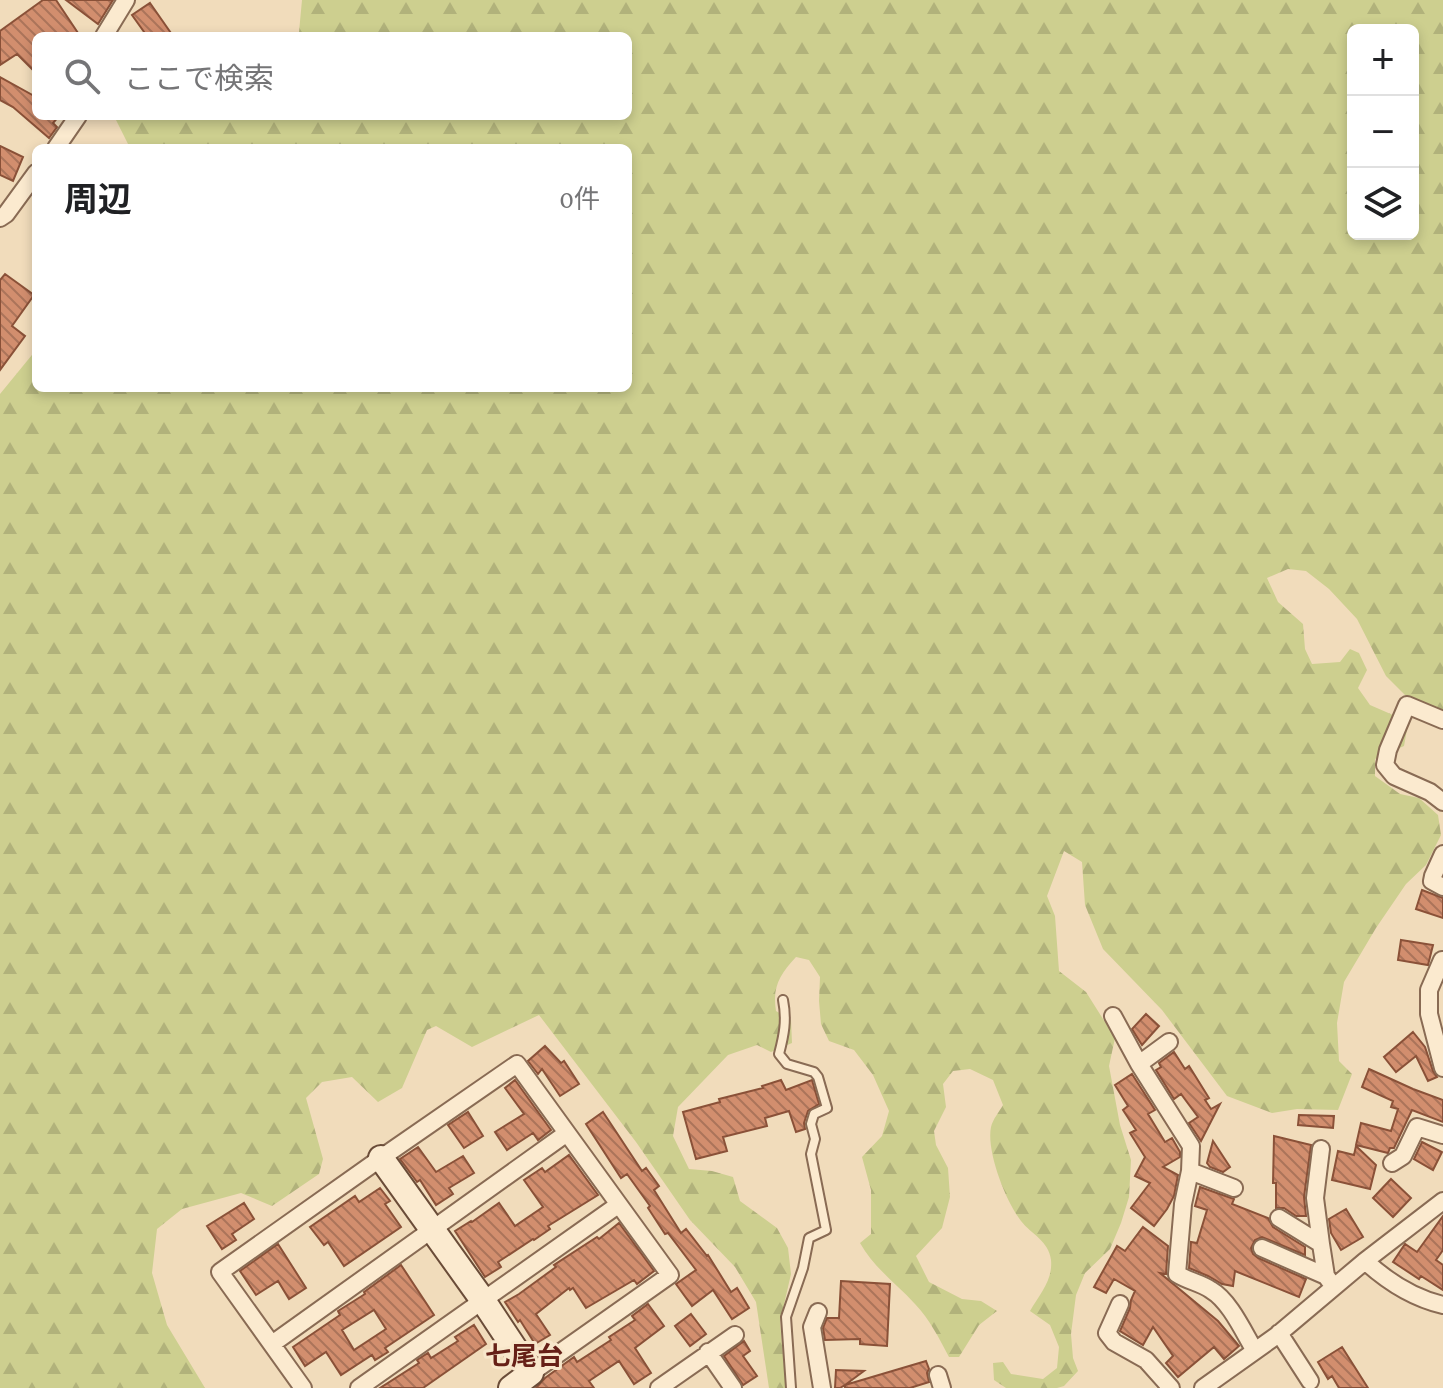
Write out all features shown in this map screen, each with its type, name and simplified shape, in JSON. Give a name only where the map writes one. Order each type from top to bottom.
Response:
[{"type":"street","points":[[106,32],[126,0]]},
{"type":"street","points":[[59,144],[75,120]]},
{"type":"street","points":[[0,218],[32,177]]},
{"type":"street","points":[[1443,720],[1407,705],[1385,765],[1394,776],[1430,792],[1443,802]]},
{"type":"street","points":[[1443,854],[1432,881],[1443,887]]},
{"type":"street","points":[[1442,960],[1429,990],[1429,1014],[1443,1068]]},
{"type":"street","points":[[1113,1016],[1139,1064],[1191,1146],[1177,1274],[1211,1290],[1225,1303],[1255,1351]]},
{"type":"street","points":[[1139,1064],[1169,1042]]},
{"type":"street","points":[[303,1388],[220,1272],[517,1064],[670,1275],[511,1388]]},
{"type":"street","points":[[1392,1163],[1403,1156],[1417,1127],[1443,1135]]},
{"type":"street","points":[[272,1344],[567,1133]]},
{"type":"street","points":[[1321,1149],[1315,1198],[1330,1282]]},
{"type":"street","points":[[381,1158],[531,1373]]},
{"type":"street","points":[[1190,1171],[1234,1188]]},
{"type":"street","points":[[1203,1388],[1279,1333],[1330,1282],[1365,1261],[1443,1201]]},
{"type":"street","points":[[359,1388],[618,1205]]},
{"type":"street","points":[[1279,1218],[1321,1244]]},
{"type":"street","points":[[1262,1248],[1330,1282]]},
{"type":"street","points":[[1365,1261],[1381,1276],[1422,1300],[1443,1305]]},
{"type":"street","points":[[1120,1304],[1107,1333],[1114,1342],[1146,1360],[1171,1388]]},
{"type":"street","points":[[818,1312],[812,1327],[822,1388]]},
{"type":"street","points":[[1279,1333],[1310,1381]]},
{"type":"street","points":[[659,1388],[735,1335]]},
{"type":"street","points":[[708,1352],[733,1388]]},
{"type":"lane","points":[[783,1000],[786,1027],[779,1054],[787,1064],[814,1072],[827,1108],[814,1114],[811,1124],[815,1139],[811,1154],[826,1230],[809,1238],[803,1268],[786,1317],[791,1388]]},
{"type":"green space","points":[[302,0],[1443,0],[1443,715],[1409,699],[1386,676],[1357,619],[1329,589],[1306,571],[1288,569],[1267,578],[1278,602],[1303,624],[1305,649],[1312,664],[1340,662],[1350,649],[1359,653],[1367,670],[1358,688],[1370,705],[1408,724],[1404,746],[1375,759],[1375,776],[1400,794],[1419,798],[1438,815],[1441,835],[1426,865],[1406,884],[1344,982],[1337,1023],[1339,1061],[1352,1074],[1338,1110],[1297,1109],[1272,1113],[1227,1096],[1162,1010],[1103,949],[1085,905],[1082,862],[1064,851],[1047,896],[1055,916],[1059,971],[1086,992],[1115,1038],[1109,1066],[1120,1125],[1131,1160],[1129,1197],[1121,1223],[1110,1249],[1085,1273],[1076,1295],[1071,1334],[1073,1358],[1078,1371],[1064,1386],[1006,1388],[994,1380],[993,1363],[1003,1362],[1011,1374],[1043,1379],[1057,1368],[1059,1347],[1050,1325],[1030,1311],[1048,1280],[1050,1253],[1015,1212],[998,1176],[990,1137],[992,1124],[1003,1105],[993,1080],[970,1069],[953,1071],[943,1084],[946,1107],[934,1131],[936,1145],[948,1168],[950,1197],[942,1228],[916,1256],[929,1282],[962,1299],[981,1301],[997,1311],[979,1325],[959,1357],[949,1357],[920,1310],[879,1268],[860,1243],[871,1234],[871,1190],[862,1157],[882,1136],[889,1111],[873,1075],[854,1050],[829,1041],[821,1024],[820,977],[809,960],[796,957],[782,975],[775,995],[776,1011],[791,1020],[792,1043],[771,1052],[757,1045],[728,1055],[678,1107],[673,1136],[689,1169],[733,1177],[740,1201],[777,1228],[788,1248],[791,1274],[780,1322],[786,1388],[769,1388],[756,1302],[735,1267],[690,1220],[636,1142],[539,1015],[472,1047],[436,1026],[427,1030],[402,1088],[378,1102],[352,1077],[322,1082],[306,1098],[323,1159],[319,1174],[272,1206],[241,1193],[182,1209],[157,1229],[152,1273],[167,1325],[205,1388],[0,1388],[0,394],[32,355],[32,392],[632,392],[632,144],[128,144],[116,120],[632,120],[632,32],[299,32]]},
{"type":"building","points":[[43,0],[56,0],[77,32],[32,32],[32,69],[17,54],[0,65],[0,31]]},
{"type":"building","points":[[66,0],[113,0],[98,24]]},
{"type":"building","points":[[150,3],[170,32],[144,32],[132,15]]},
{"type":"building","points":[[0,77],[32,95],[32,120],[56,120],[53,123],[57,127],[49,138],[13,107],[0,100]]},
{"type":"building","points":[[0,146],[23,157],[13,181],[0,175]]},
{"type":"building","points":[[5,274],[32,294],[32,298],[12,326],[25,336],[0,370],[0,280]]},
{"type":"building","points":[[1422,890],[1443,898],[1443,918],[1416,909]]},
{"type":"building","points":[[1401,940],[1433,945],[1428,965],[1398,960]]},
{"type":"building","points":[[1146,1014],[1159,1026],[1142,1045],[1132,1029]]},
{"type":"building","points":[[1413,1032],[1425,1047],[1437,1077],[1428,1081],[1416,1056],[1396,1072],[1384,1057]]},
{"type":"building","points":[[545,1046],[561,1063],[564,1061],[579,1084],[560,1096],[542,1069],[538,1074],[528,1061]]},
{"type":"building","points":[[1174,1052],[1185,1069],[1189,1066],[1209,1098],[1205,1100],[1211,1109],[1220,1104],[1201,1141],[1189,1123],[1198,1117],[1181,1094],[1174,1099],[1156,1070],[1161,1067],[1159,1063]]},
{"type":"building","points":[[1369,1069],[1443,1100],[1443,1122],[1412,1110],[1394,1148],[1390,1148],[1388,1153],[1356,1145],[1361,1123],[1391,1131],[1398,1109],[1391,1107],[1393,1101],[1362,1087]]},
{"type":"building","points":[[1132,1074],[1155,1110],[1148,1114],[1165,1142],[1172,1138],[1180,1152],[1180,1157],[1163,1167],[1178,1175],[1174,1196],[1154,1226],[1131,1208],[1150,1183],[1135,1176],[1145,1157],[1130,1133],[1136,1130],[1123,1110],[1128,1106],[1115,1085]]},
{"type":"building","points":[[515,1080],[551,1130],[538,1140],[533,1133],[507,1150],[495,1132],[524,1114],[505,1088]]},
{"type":"building","points":[[781,1080],[786,1090],[812,1080],[819,1104],[808,1111],[805,1129],[796,1132],[789,1111],[765,1118],[767,1126],[723,1137],[727,1151],[696,1159],[683,1112]]},
{"type":"building","points":[[468,1112],[483,1136],[464,1148],[448,1125]]},
{"type":"building","points":[[603,1112],[642,1171],[646,1168],[659,1186],[654,1190],[681,1233],[686,1229],[708,1255],[731,1292],[737,1288],[749,1308],[732,1319],[713,1290],[692,1306],[676,1284],[696,1270],[668,1233],[665,1234],[627,1174],[621,1178],[586,1124]]},
{"type":"building","points":[[1299,1115],[1334,1116],[1333,1128],[1298,1125]]},
{"type":"building","points":[[1274,1136],[1311,1145],[1304,1197],[1306,1216],[1296,1216],[1284,1208],[1276,1208]]},
{"type":"building","points":[[1213,1141],[1230,1167],[1223,1172],[1207,1163]]},
{"type":"building","points":[[1422,1142],[1442,1152],[1433,1170],[1414,1159]]},
{"type":"building","points":[[1356,1146],[1376,1165],[1370,1189],[1332,1180],[1338,1151],[1354,1155]]},
{"type":"building","points":[[418,1147],[436,1172],[463,1156],[474,1173],[449,1188],[453,1194],[436,1205],[420,1180],[417,1182],[400,1159]]},
{"type":"building","points":[[569,1155],[598,1195],[498,1262],[501,1267],[485,1277],[455,1231],[499,1203],[515,1226],[543,1207],[524,1180],[542,1168],[545,1172]]},
{"type":"building","points":[[1391,1179],[1411,1198],[1393,1217],[1373,1198]]},
{"type":"building","points":[[1200,1187],[1234,1199],[1232,1204],[1268,1218],[1273,1227],[1305,1247],[1305,1255],[1262,1237],[1255,1240],[1251,1248],[1258,1258],[1306,1279],[1299,1297],[1235,1271],[1233,1286],[1189,1268],[1191,1242],[1197,1243],[1207,1210],[1195,1206]]},
{"type":"building","points":[[380,1188],[390,1201],[385,1204],[401,1227],[344,1266],[328,1242],[324,1245],[310,1227],[355,1196],[359,1202]]},
{"type":"building","points":[[244,1203],[254,1219],[232,1234],[236,1240],[222,1249],[207,1226]]},
{"type":"building","points":[[1346,1209],[1363,1237],[1341,1250],[1331,1233],[1329,1219]]},
{"type":"building","points":[[1443,1216],[1443,1250],[1436,1260],[1443,1265],[1443,1290],[1393,1262],[1405,1244],[1417,1252]]},
{"type":"building","points":[[619,1223],[654,1271],[637,1284],[634,1280],[586,1308],[573,1288],[569,1288],[536,1314],[550,1335],[535,1344],[505,1302],[556,1267],[554,1265],[597,1237],[599,1239]]},
{"type":"building","points":[[1143,1227],[1168,1246],[1166,1274],[1160,1273],[1218,1321],[1239,1346],[1224,1359],[1214,1347],[1178,1377],[1166,1363],[1173,1356],[1153,1327],[1143,1345],[1120,1331],[1135,1291],[1114,1279],[1106,1293],[1094,1287],[1117,1246],[1125,1251]]},
{"type":"building","points":[[278,1244],[306,1288],[289,1299],[278,1281],[256,1295],[240,1271]]},
{"type":"building","points":[[401,1265],[434,1315],[385,1348],[388,1352],[375,1360],[372,1355],[341,1375],[326,1352],[305,1366],[293,1347],[340,1315],[338,1311]],"holes":[[[374,1310],[386,1329],[354,1350],[342,1330]]]},
{"type":"building","points":[[841,1281],[890,1284],[887,1346],[860,1344],[860,1339],[825,1340],[823,1328],[827,1318],[839,1318]]},
{"type":"building","points":[[648,1304],[664,1326],[635,1348],[651,1373],[634,1384],[619,1361],[589,1381],[594,1388],[536,1388],[574,1357],[577,1362],[611,1340],[609,1337],[635,1320],[632,1316]]},
{"type":"building","points":[[691,1314],[706,1334],[690,1346],[675,1326]]},
{"type":"building","points":[[474,1325],[486,1344],[423,1388],[380,1388],[419,1363],[417,1360],[428,1353],[431,1358],[458,1341],[455,1337]]},
{"type":"building","points":[[744,1341],[750,1351],[743,1356],[757,1376],[743,1385],[724,1356]]},
{"type":"building","points":[[1342,1347],[1368,1388],[1339,1388],[1332,1376],[1328,1379],[1318,1362]]},
{"type":"building","points":[[926,1361],[929,1369],[929,1382],[910,1388],[845,1388],[845,1385]]},
{"type":"building","points":[[836,1370],[864,1371],[840,1388],[835,1388]]},
{"type":"district","name":"七尾台","points":[[524,1356]]}]
